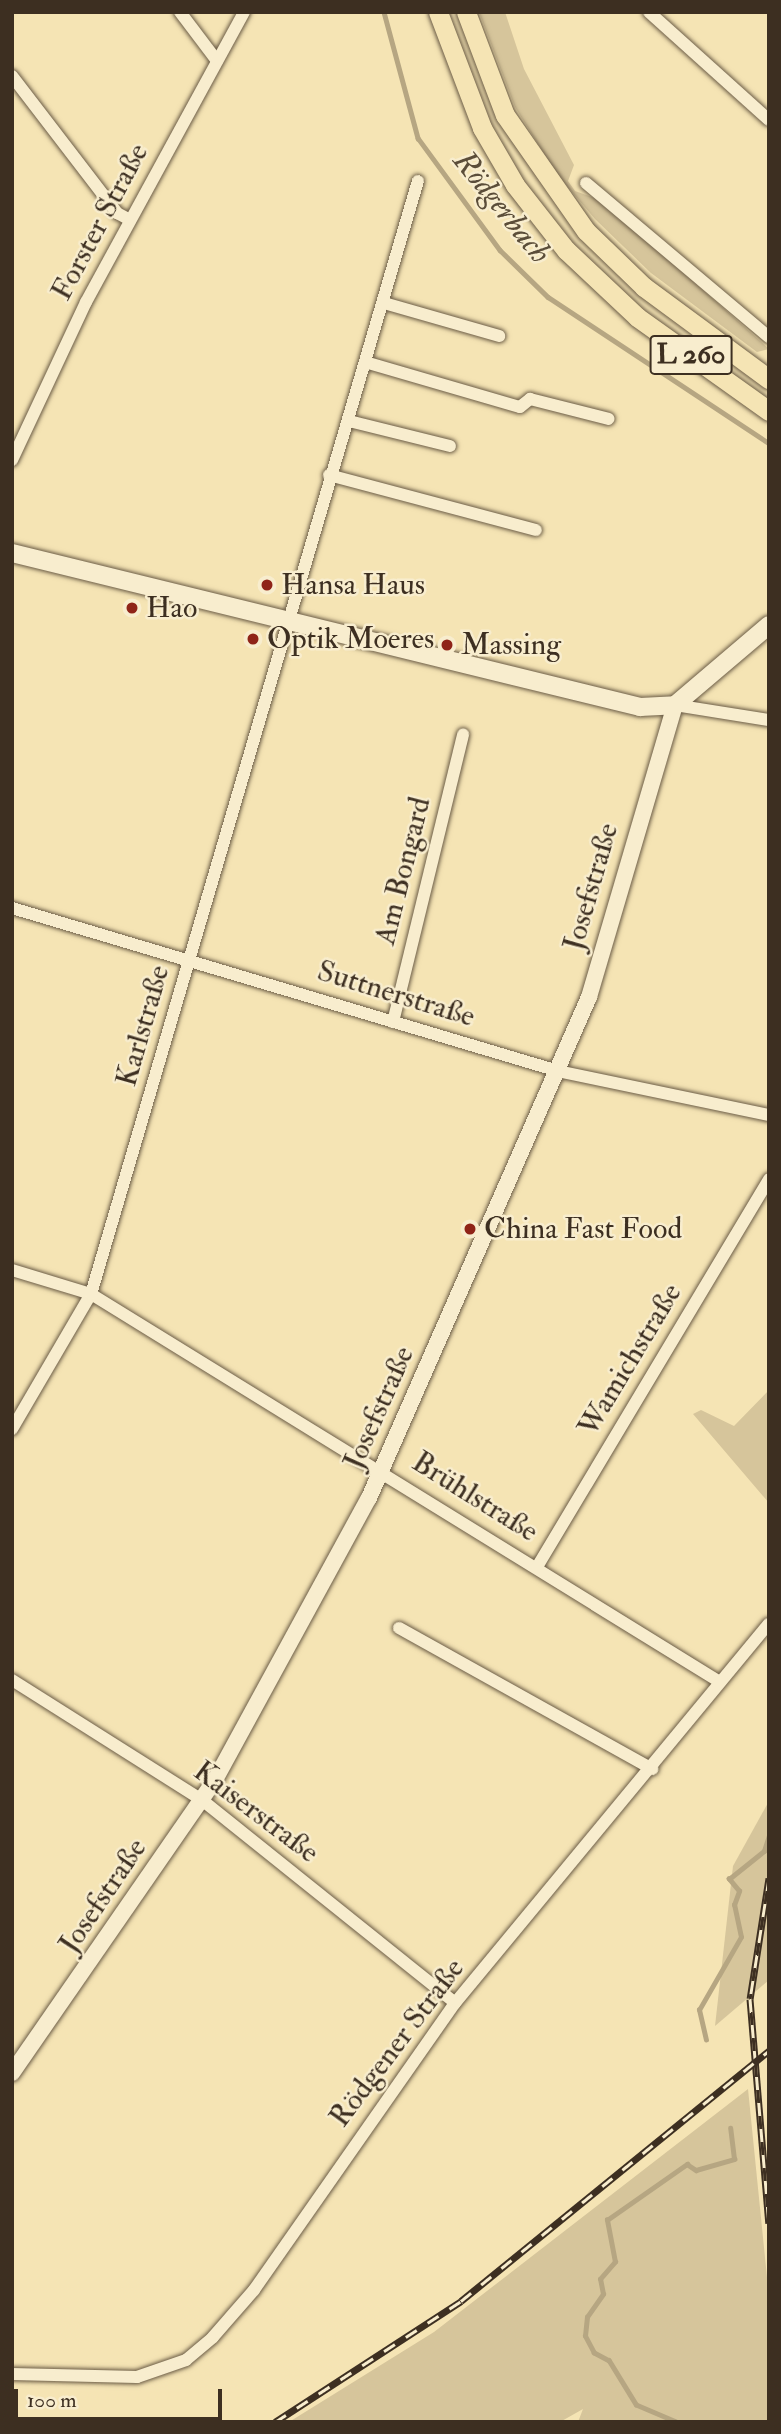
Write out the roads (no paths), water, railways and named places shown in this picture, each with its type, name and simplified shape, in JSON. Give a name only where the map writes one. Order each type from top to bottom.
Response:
[{"type":"main road","name":"L 260","points":[[438,12],[482,128],[549,229],[637,317],[769,411]]},
{"type":"main road","name":"L 260","points":[[466,12],[505,115],[586,231],[643,287],[769,379]]},
{"type":"main road","points":[[12,553],[640,707],[675,705],[769,625]]},
{"type":"street","points":[[180,12],[217,61]]},
{"type":"street","name":"Forster Straße","points":[[12,460],[130,220],[244,12]]},
{"type":"street","points":[[649,12],[769,120]]},
{"type":"street","points":[[12,76],[117,213],[130,220]]},
{"type":"street","name":"Karlstraße","points":[[12,1429],[91,1294],[190,959],[284,621],[329,475],[349,421],[418,181]]},
{"type":"street","points":[[586,183],[769,337]]},
{"type":"street","points":[[384,303],[499,336]]},
{"type":"street","points":[[365,362],[520,407],[530,399],[609,419]]},
{"type":"street","points":[[349,421],[450,446]]},
{"type":"street","points":[[329,475],[536,530]]},
{"type":"street","points":[[675,705],[769,720]]},
{"type":"street","name":"Josefstraße","points":[[12,2073],[202,1800],[382,1470],[589,997],[675,705]]},
{"type":"street","name":"Am Bongard","points":[[393,1021],[463,734]]},
{"type":"street","name":"Suttnerstraße","points":[[12,908],[190,959],[558,1072],[769,1115]]},
{"type":"street","name":"Wamichstraße","points":[[537,1567],[769,1179]]},
{"type":"street","name":"Brühlstraße","points":[[12,1270],[91,1294],[382,1470],[720,1682]]},
{"type":"street","name":"Rödgener Straße","points":[[12,2374],[137,2376],[186,2360],[254,2290],[455,2003],[652,1769],[769,1624]]},
{"type":"street","points":[[399,1628],[652,1769]]},
{"type":"street","name":"Kaiserstraße","points":[[12,1680],[202,1800],[455,2003]]},
{"type":"waterway","name":"Rödgerbach","points":[[384,12],[418,138],[500,250],[548,297],[769,443]]},
{"type":"waterway","name":"Rödgerbach","points":[[706,2040],[699,2010],[741,1937],[734,1905],[739,1891],[729,1879],[764,1851],[769,1836]]},
{"type":"waterway","name":"Rödgerbach","points":[[676,2422],[636,2405],[609,2361],[594,2353],[585,2336],[587,2317],[603,2294],[600,2279],[615,2262],[607,2220],[687,2164],[696,2170],[734,2159],[730,2128]]},
{"type":"railway","points":[[769,1878],[750,1999],[769,2223]]},
{"type":"railway","points":[[275,2422],[461,2301],[769,2051]]},
{"type":"place","name":"Hansa Haus","points":[[267,585]]},
{"type":"place","name":"Hao","points":[[132,608]]},
{"type":"place","name":"Optik Moeres","points":[[253,639]]},
{"type":"place","name":"Massing","points":[[447,645]]},
{"type":"place","name":"China Fast Food","points":[[470,1229]]}]
